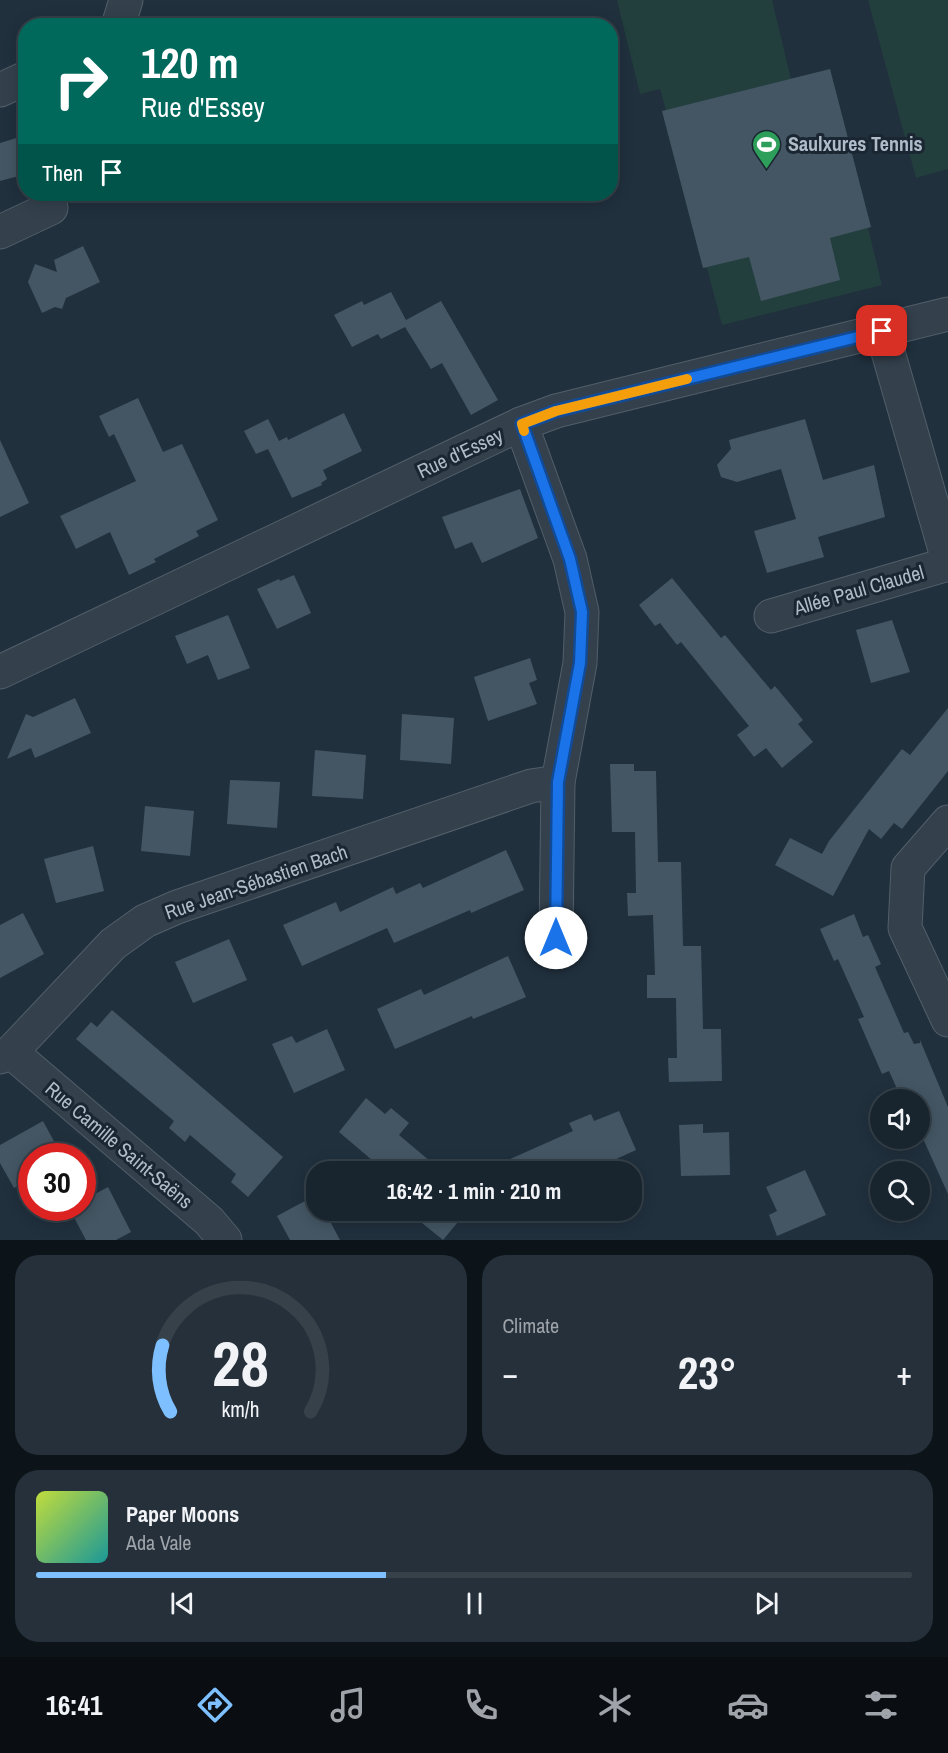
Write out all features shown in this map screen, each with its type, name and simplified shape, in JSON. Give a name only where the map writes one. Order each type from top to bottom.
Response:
[{"type":"street","points":[[120,18],[126,0]]},
{"type":"street","points":[[0,90],[18,82]]},
{"type":"street","points":[[0,232],[51,208]]},
{"type":"street","name":"Rue d'Essey","points":[[0,672],[522,424],[556,411],[948,314]]},
{"type":"street","points":[[882,331],[948,562]]},
{"type":"street","points":[[522,424],[570,559],[582,612],[580,663],[558,782],[556,938]]},
{"type":"street","name":"Allée Paul Claudel","points":[[771,616],[948,562]]},
{"type":"street","name":"Rue Jean-Sébastien Bach","points":[[5,1055],[113,944],[145,921],[177,907],[531,786],[558,782]]},
{"type":"street","points":[[948,822],[908,867],[905,928],[948,1020]]},
{"type":"street","name":"Rue Camille Saint-Saëns","points":[[5,1055],[209,1221],[225,1240]]},
{"type":"green space","name":"Saulxures Tennis","points":[[617,0],[772,0],[791,79],[830,69],[871,227],[868,228],[882,285],[722,325],[707,268],[703,268],[662,111],[666,110],[660,89],[640,94]]},
{"type":"green space","points":[[868,0],[948,0],[948,169],[916,178]]},
{"type":"building","name":"Saulxures Tennis","points":[[830,69],[871,227],[830,238],[840,280],[761,301],[749,257],[703,268],[662,111]]},
{"type":"building","points":[[18,137],[18,176],[0,181],[0,143]]},
{"type":"building","points":[[83,246],[100,282],[66,298],[62,309],[55,307],[42,313],[28,282],[35,264],[57,272],[54,260]]},
{"type":"building","points":[[391,292],[406,320],[441,301],[498,400],[471,415],[442,363],[431,369],[405,327],[381,339],[378,334],[352,347],[334,315],[362,301],[364,305]]},
{"type":"building","points":[[138,398],[163,452],[182,444],[218,520],[196,531],[199,536],[154,559],[156,562],[129,575],[110,532],[76,549],[60,516],[136,481],[114,434],[109,437],[99,416]]},
{"type":"building","points":[[344,413],[362,451],[323,470],[327,479],[321,483],[322,485],[292,498],[268,449],[256,454],[244,431],[268,419],[279,441],[287,437],[288,440]]},
{"type":"building","points":[[805,419],[823,480],[874,465],[885,517],[818,537],[824,557],[767,573],[754,531],[796,519],[781,469],[737,482],[721,477],[717,465],[731,449],[729,440]]},
{"type":"building","points":[[0,440],[29,503],[0,517]]},
{"type":"building","points":[[520,489],[538,538],[482,563],[472,542],[455,549],[442,517]]},
{"type":"building","points":[[294,575],[311,613],[277,629],[257,589]]},
{"type":"building","points":[[672,578],[721,638],[725,635],[771,690],[775,686],[803,720],[798,724],[813,742],[782,768],[766,748],[754,757],[737,735],[749,726],[681,642],[677,645],[660,623],[655,626],[639,605]]},
{"type":"building","points":[[228,615],[250,668],[218,680],[208,655],[187,664],[175,636]]},
{"type":"building","points":[[892,620],[910,672],[871,683],[856,630]]},
{"type":"building","points":[[530,658],[537,680],[529,683],[537,704],[488,721],[474,677]]},
{"type":"building","points":[[75,698],[91,733],[35,758],[31,748],[7,759],[26,714],[33,717]]},
{"type":"building","points":[[948,708],[948,771],[902,829],[894,823],[881,839],[869,829],[833,896],[775,865],[790,838],[822,854],[829,841],[902,749],[910,755]]},
{"type":"building","points":[[402,714],[454,718],[451,764],[400,760]]},
{"type":"building","points":[[315,750],[366,755],[363,799],[312,796]]},
{"type":"building","points":[[610,764],[634,764],[634,771],[656,771],[658,862],[681,862],[683,946],[701,946],[703,1029],[721,1029],[722,1081],[669,1082],[668,1058],[677,1058],[676,998],[647,998],[647,975],[655,975],[653,915],[628,916],[627,893],[636,893],[635,832],[612,832]]},
{"type":"building","points":[[230,780],[280,782],[277,828],[227,824]]},
{"type":"building","points":[[145,806],[194,811],[190,856],[141,851]]},
{"type":"building","points":[[93,846],[104,891],[56,903],[44,859]]},
{"type":"building","points":[[506,850],[524,890],[471,913],[470,910],[394,943],[387,928],[302,966],[283,925],[336,902],[340,912],[393,887],[396,894],[420,883],[423,888]]},
{"type":"building","points":[[23,913],[44,954],[0,978],[0,925]]},
{"type":"building","points":[[854,914],[863,937],[868,935],[881,964],[875,967],[904,1033],[908,1032],[914,1044],[920,1043],[920,1040],[948,1107],[948,1194],[928,1149],[930,1149],[930,1089],[897,1089],[889,1071],[882,1074],[858,1019],[864,1017],[838,959],[834,961],[820,929]]},
{"type":"building","points":[[229,939],[247,980],[193,1003],[175,962]]},
{"type":"building","points":[[508,956],[526,997],[473,1019],[472,1016],[395,1049],[377,1009],[421,989],[424,995]]},
{"type":"building","points":[[112,1010],[283,1157],[248,1197],[231,1182],[236,1174],[190,1135],[185,1142],[169,1128],[174,1121],[76,1039],[91,1022],[97,1027]]},
{"type":"building","points":[[327,1029],[345,1070],[294,1093],[272,1044],[292,1036],[296,1043]]},
{"type":"building","points":[[366,1098],[385,1114],[391,1108],[409,1123],[399,1135],[430,1161],[373,1161],[339,1132]]},
{"type":"building","points":[[619,1111],[636,1150],[612,1161],[506,1161],[573,1131],[569,1123],[591,1114],[594,1121]]},
{"type":"building","points":[[43,1121],[55,1143],[18,1143],[18,1186],[14,1188],[0,1163],[0,1145]]},
{"type":"building","points":[[703,1124],[703,1133],[729,1132],[730,1175],[681,1176],[679,1125]]},
{"type":"building","points":[[805,1170],[826,1215],[777,1236],[769,1215],[777,1211],[766,1187]]},
{"type":"building","points":[[108,1187],[131,1232],[116,1240],[86,1240],[76,1221],[96,1221],[96,1193]]},
{"type":"building","points":[[306,1200],[306,1221],[330,1221],[340,1240],[290,1240],[277,1216]]},
{"type":"building","points":[[420,1221],[459,1221],[443,1240]]},
{"type":"slow traffic","points":[[524,431],[522,424],[556,411],[687,379]]},
{"type":"place","name":"Saulxures Tennis","points":[[767,170]]},
{"type":"route","points":[[556,938],[558,782],[580,663],[582,612],[570,559],[522,424],[556,411],[882,331]]}]
